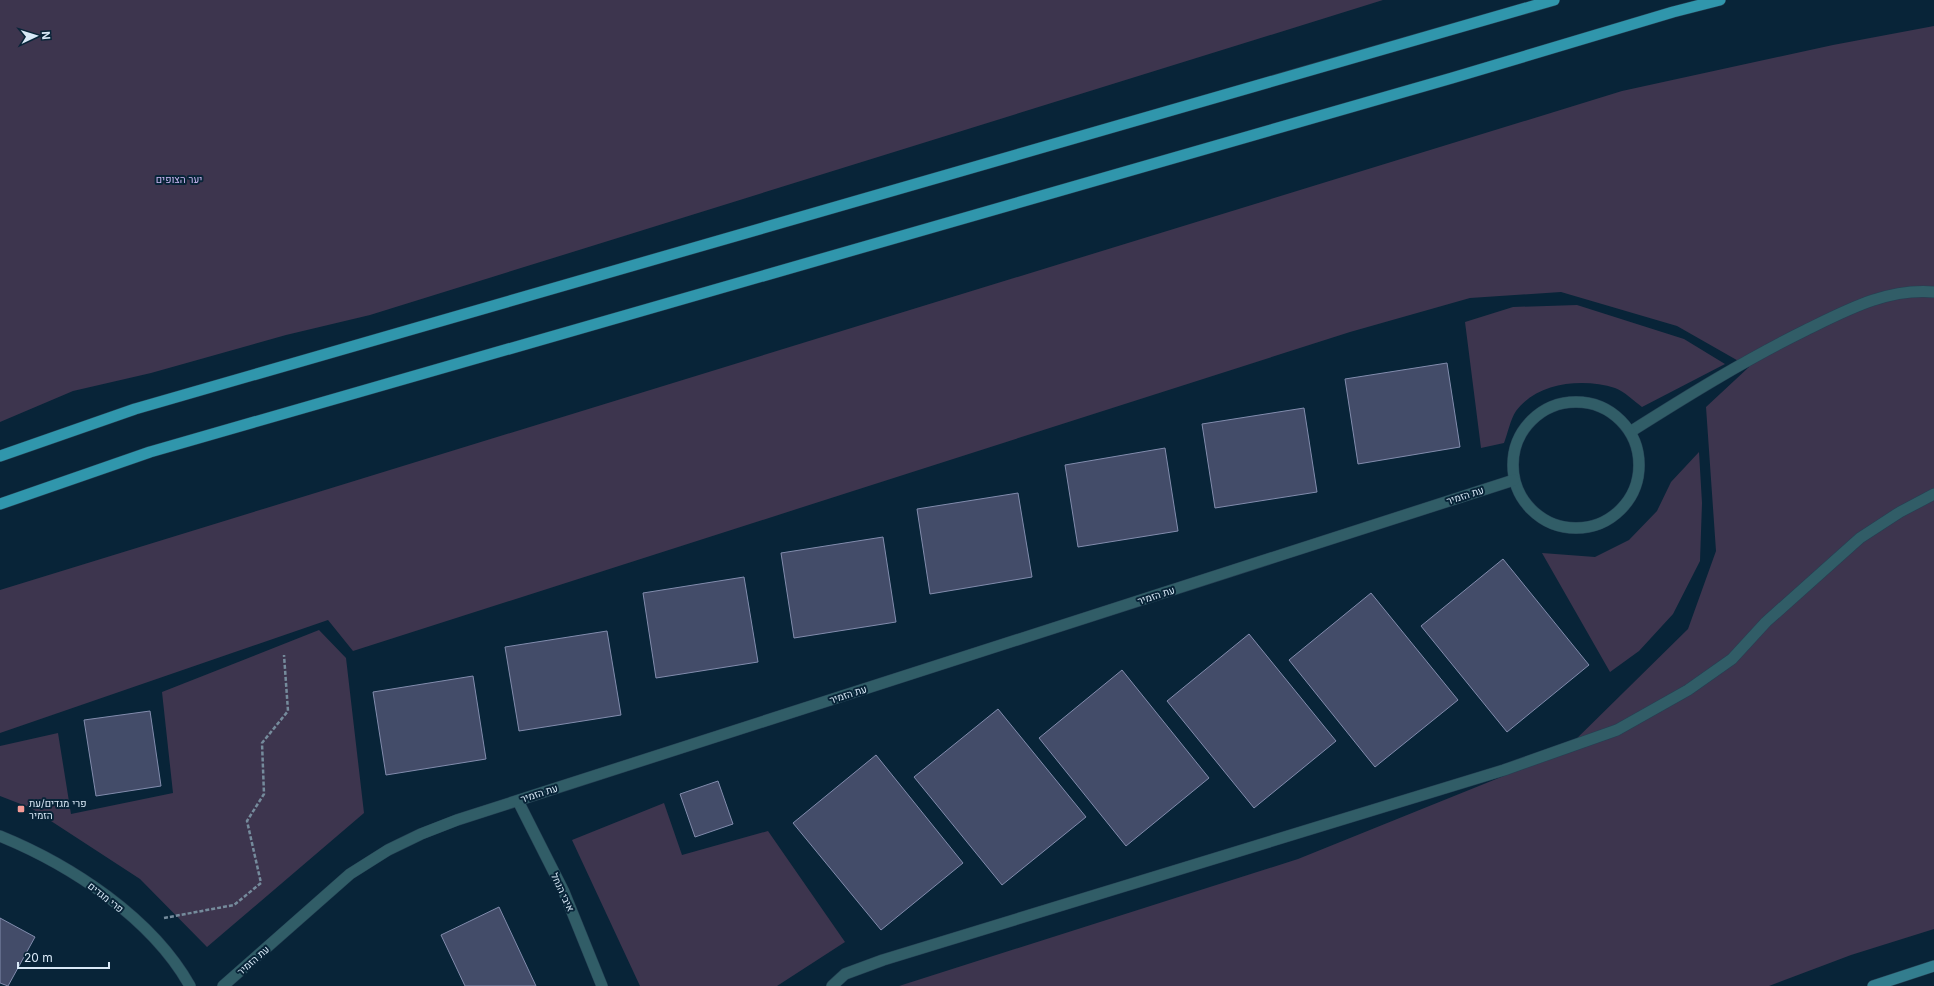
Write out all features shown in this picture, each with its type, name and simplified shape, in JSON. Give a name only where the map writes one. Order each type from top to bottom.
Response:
[{"type":"main road","points":[[0,456],[142,406],[1554,0]]},
{"type":"main road","points":[[0,504],[150,452],[1444,80],[1665,14],[1720,0]]},
{"type":"main road","points":[[1873,986],[1934,966]]},
{"type":"street","points":[[1630,432],[1690,394],[1773,347],[1860,304],[1892,294],[1917,290],[1934,292]]},
{"type":"street","points":[[1574,401],[1596,404],[1616,415],[1630,432],[1638,453],[1639,472],[1632,493],[1619,511],[1601,523],[1579,528],[1558,526],[1538,516],[1523,500],[1514,480],[1513,466],[1516,444],[1526,425],[1543,410],[1553,405],[1574,401]]},
{"type":"street","name":"עת הזמיר","points":[[223,986],[350,874],[388,850],[421,834],[457,820],[518,800],[1514,480]]},
{"type":"street","points":[[832,986],[845,974],[883,960],[1504,770],[1617,730],[1688,690],[1732,659],[1766,622],[1860,538],[1900,512],[1934,494]]},
{"type":"street","name":"איבי הנחל","points":[[518,800],[564,892],[602,986]]},
{"type":"street","name":"פרי מגדים","points":[[0,836],[34,850],[99,889],[148,932],[181,970],[190,986]]},
{"type":"path","points":[[137,922],[234,905],[261,883],[247,821],[264,794],[262,743],[288,711],[284,655]]},
{"type":"green space","name":"יער הצופים","points":[[0,0],[1383,0],[370,315],[286,335],[151,373],[73,391],[0,422]]},
{"type":"green space","points":[[1934,26],[1934,929],[1851,955],[1769,986],[899,986],[1298,859],[1563,752],[1688,629],[1716,551],[1706,407],[1749,367],[1677,326],[1561,292],[1470,298],[1350,332],[353,651],[328,620],[0,733],[0,590],[1622,91],[1833,45]]},
{"type":"green space","points":[[1577,305],[1684,339],[1725,364],[1642,407],[1618,389],[1602,385],[1575,383],[1548,388],[1525,401],[1516,411],[1504,443],[1481,448],[1465,322],[1513,307]]},
{"type":"green space","points":[[1699,452],[1702,503],[1700,561],[1673,614],[1639,651],[1610,672],[1542,553],[1595,557],[1629,540],[1657,511],[1671,482]]},
{"type":"green space","points":[[319,630],[346,658],[364,813],[207,947],[140,879],[31,808],[0,796],[0,746],[58,733],[71,814],[173,793],[162,692]]},
{"type":"green space","points":[[664,803],[682,855],[768,831],[845,942],[777,986],[640,986],[572,840]]},
{"type":"building","points":[[1447,363],[1460,447],[1358,464],[1345,379]]},
{"type":"building","points":[[1304,408],[1317,492],[1215,508],[1202,424]]},
{"type":"building","points":[[1165,448],[1178,531],[1078,547],[1065,465]]},
{"type":"building","points":[[1018,493],[1032,577],[930,594],[917,509]]},
{"type":"building","points":[[883,537],[896,622],[794,638],[781,553]]},
{"type":"building","points":[[1503,559],[1589,665],[1507,732],[1421,626]]},
{"type":"building","points":[[744,577],[758,662],[656,678],[643,593]]},
{"type":"building","points":[[1371,593],[1458,700],[1375,767],[1289,660]]},
{"type":"building","points":[[607,631],[621,715],[519,731],[505,647]]},
{"type":"building","points":[[1249,634],[1336,741],[1254,808],[1167,701]]},
{"type":"building","points":[[1122,670],[1209,778],[1126,846],[1039,738]]},
{"type":"building","points":[[473,676],[486,759],[386,775],[373,692]]},
{"type":"building","points":[[998,709],[1086,817],[1002,885],[914,777]]},
{"type":"building","points":[[150,711],[161,786],[96,796],[84,720]]},
{"type":"building","points":[[876,755],[963,863],[881,930],[793,823]]},
{"type":"building","points":[[718,781],[733,824],[695,837],[680,794]]},
{"type":"building","points":[[499,907],[536,986],[465,986],[441,935]]},
{"type":"building","points":[[0,918],[35,937],[8,986],[0,983]]},
{"type":"place","name":"פרי מגדים/עת הזמיר","points":[[21,809]]}]
